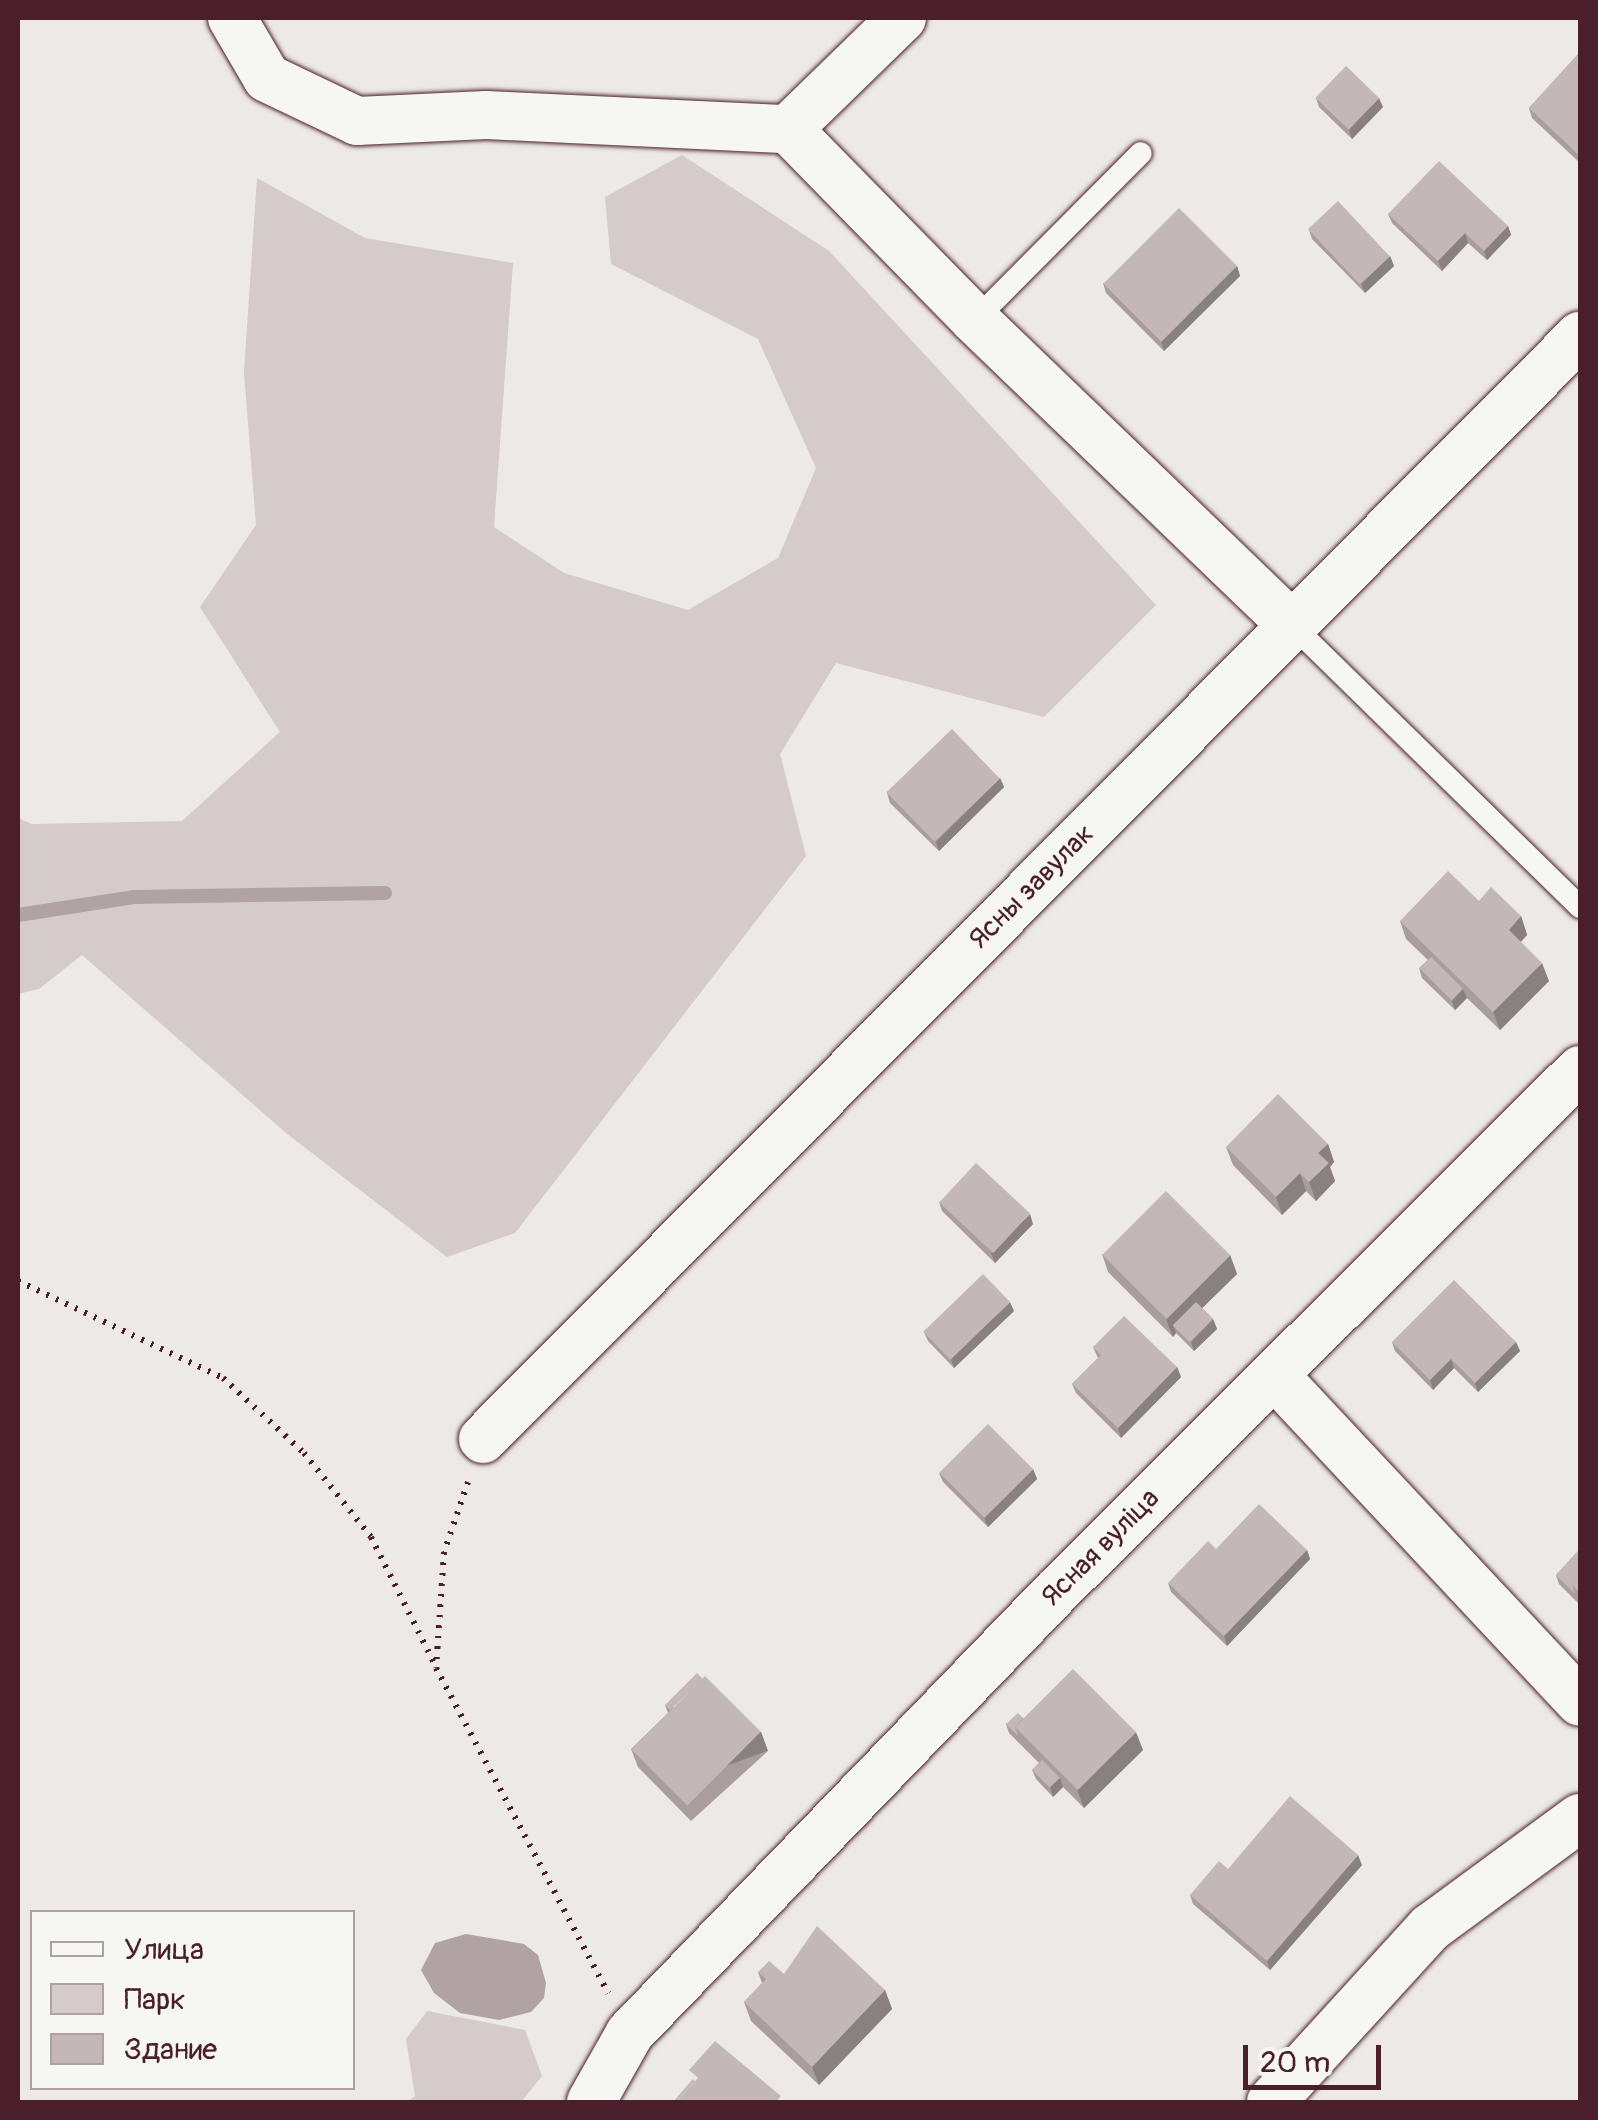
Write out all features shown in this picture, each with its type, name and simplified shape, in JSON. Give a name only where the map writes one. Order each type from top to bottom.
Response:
[{"type":"street","points":[[232,18],[267,78],[357,121],[486,115],[788,129],[975,320],[1292,625]]},
{"type":"street","points":[[788,129],[902,18]]},
{"type":"street","name":"Ясны завулак","points":[[483,1439],[1580,336]]},
{"type":"street","name":"Ясная вуліца","points":[[590,2102],[630,2033],[1054,1593],[1580,1070]]},
{"type":"street","points":[[1275,1376],[1580,1702]]},
{"type":"street","points":[[1272,2102],[1430,1928],[1580,1818]]},
{"type":"lane","points":[[975,320],[1140,153]]},
{"type":"lane","points":[[1292,625],[1580,906]]},
{"type":"path","points":[[18,1281],[223,1378],[277,1428],[372,1537],[436,1668],[630,2033]]},
{"type":"path","points":[[436,1668],[444,1552],[483,1439]]},
{"type":"green space","points":[[682,155],[829,251],[1156,605],[1044,717],[836,663],[780,754],[806,856],[515,1233],[447,1257],[286,1133],[82,955],[39,989],[18,994],[18,818],[32,824],[182,821],[280,732],[200,607],[256,525],[244,372],[257,178],[365,238],[513,263],[494,527],[564,573],[688,610],[778,558],[816,468],[758,339],[611,264],[605,197]]},
{"type":"green space","points":[[427,2011],[525,2030],[542,2076],[521,2102],[407,2102],[415,2096],[406,2039]]},
{"type":"shaded area","points":[[466,1934],[524,1944],[538,1955],[546,1983],[544,1998],[531,2012],[499,2020],[460,2013],[434,1993],[421,1970],[435,1943]]},
{"type":"building","points":[[1580,52],[1580,156],[1529,108]]},
{"type":"building","points":[[1346,66],[1379,98],[1349,130],[1315,98]]},
{"type":"building","points":[[1439,161],[1508,226],[1484,251],[1465,233],[1438,261],[1388,214]]},
{"type":"building","points":[[1338,201],[1390,257],[1360,285],[1308,229]]},
{"type":"building","points":[[1179,208],[1237,266],[1161,342],[1103,284]]},
{"type":"building","points":[[952,729],[1000,779],[934,842],[887,792]]},
{"type":"building","points":[[1448,871],[1479,901],[1491,887],[1521,916],[1509,930],[1542,963],[1493,1012],[1400,921]]},
{"type":"building","points":[[1431,957],[1463,989],[1452,1000],[1420,968]]},
{"type":"building","points":[[1278,1094],[1328,1144],[1318,1153],[1329,1163],[1309,1182],[1300,1173],[1276,1197],[1226,1147]]},
{"type":"building","points":[[976,1163],[1030,1213],[993,1253],[939,1202]]},
{"type":"building","points":[[1166,1191],[1230,1255],[1167,1319],[1102,1255]]},
{"type":"building","points":[[983,1274],[1010,1302],[950,1360],[923,1332]]},
{"type":"building","points":[[1454,1280],[1516,1342],[1475,1383],[1451,1359],[1430,1380],[1392,1342]]},
{"type":"building","points":[[1196,1302],[1213,1319],[1190,1342],[1173,1325]]},
{"type":"building","points":[[1124,1316],[1177,1367],[1118,1428],[1072,1384],[1101,1355],[1093,1347]]},
{"type":"building","points":[[988,1424],[1033,1469],[984,1518],[939,1473]]},
{"type":"building","points":[[1259,1504],[1307,1550],[1224,1636],[1168,1583],[1208,1541],[1216,1549]]},
{"type":"building","points":[[1580,1549],[1580,1576],[1572,1585],[1575,1594],[1556,1575]]},
{"type":"building","points":[[1580,1576],[1580,1593],[1572,1585]]},
{"type":"building","points":[[1073,1669],[1136,1732],[1078,1790],[1015,1727]]},
{"type":"building","points":[[697,1673],[703,1679],[670,1710],[665,1705]]},
{"type":"building","points":[[705,1676],[761,1732],[687,1805],[631,1750]]},
{"type":"building","points":[[1018,1713],[1023,1718],[1015,1727],[1018,1736],[1006,1724]]},
{"type":"building","points":[[1042,1760],[1060,1778],[1050,1788],[1032,1770]]},
{"type":"building","points":[[1290,1796],[1358,1855],[1267,1961],[1190,1895],[1219,1861],[1228,1869]]},
{"type":"building","points":[[817,1926],[885,1990],[812,2067],[744,2002],[766,1979],[758,1972],[769,1961],[784,1974]]},
{"type":"building","points":[[715,2041],[781,2096],[776,2102],[676,2102],[698,2078],[689,2070]]},
{"type":"building","points":[[693,2079],[695,2081],[673,2102]]},
{"type":"waterway","points":[[18,915],[134,897],[385,893]]}]
